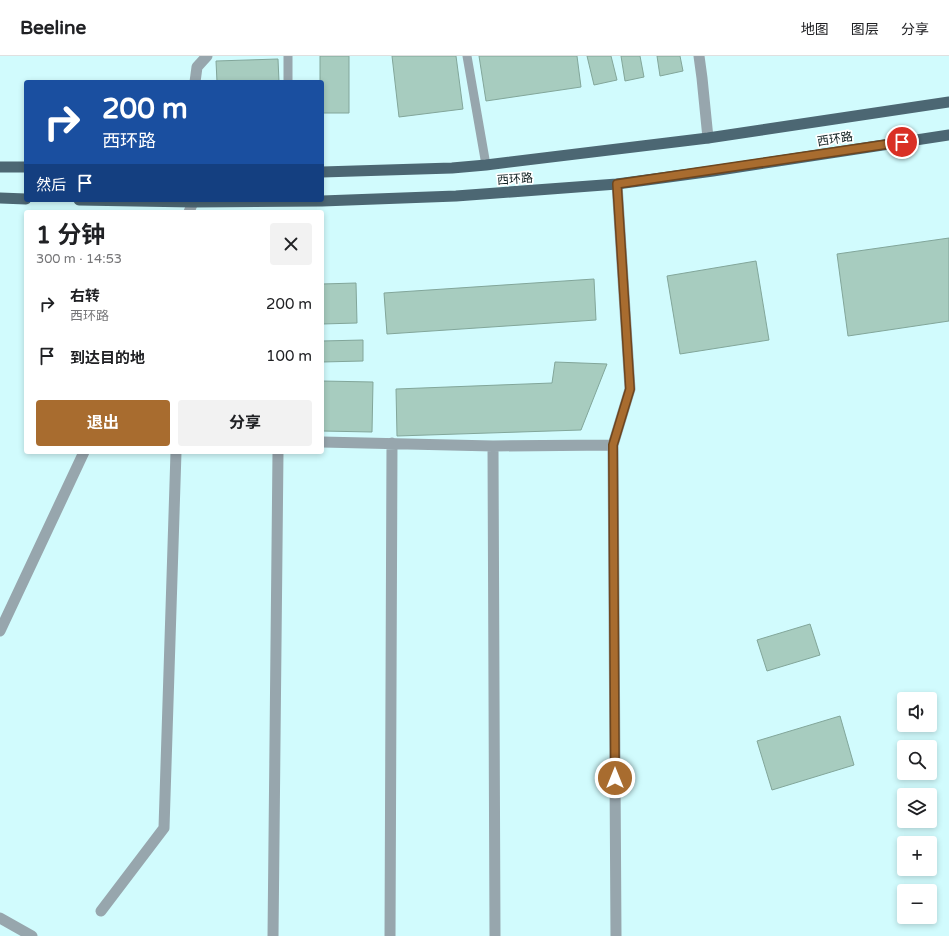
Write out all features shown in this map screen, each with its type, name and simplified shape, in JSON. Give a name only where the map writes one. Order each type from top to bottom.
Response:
[{"type":"main road","name":"西环路","points":[[324,172],[452,168],[486,165],[708,138],[949,102]]},
{"type":"main road","name":"西环路","points":[[324,202],[456,196],[617,184],[949,135]]},
{"type":"main road","points":[[0,167],[24,168]]},
{"type":"main road","points":[[0,198],[24,199]]},
{"type":"main road","name":"西环路","points":[[111,202],[191,207],[322,202]]},
{"type":"street","points":[[195,80],[198,67],[207,56]]},
{"type":"street","points":[[698,56],[702,78],[708,138]]},
{"type":"street","points":[[616,936],[613,445],[630,389],[617,184]]},
{"type":"street","points":[[324,442],[493,446],[613,445]]},
{"type":"street","points":[[390,936],[392,444]]},
{"type":"street","points":[[493,446],[495,936]]},
{"type":"street","points":[[0,631],[83,454]]},
{"type":"street","points":[[101,911],[164,828],[176,454]]},
{"type":"street","points":[[273,936],[278,454]]},
{"type":"street","points":[[0,918],[32,936]]},
{"type":"lane","points":[[288,56],[288,80]]},
{"type":"lane","points":[[467,56],[486,165]]},
{"type":"building","points":[[320,56],[349,56],[349,113],[324,113],[324,80],[320,80]]},
{"type":"building","points":[[392,56],[456,56],[463,109],[399,117]]},
{"type":"building","points":[[479,56],[577,56],[581,87],[486,101]]},
{"type":"building","points":[[587,56],[611,56],[617,80],[594,85]]},
{"type":"building","points":[[621,56],[640,56],[644,77],[625,81]]},
{"type":"building","points":[[657,56],[680,56],[683,71],[660,76]]},
{"type":"building","points":[[278,59],[279,80],[217,80],[216,61]]},
{"type":"building","points":[[949,238],[949,321],[848,336],[837,254]]},
{"type":"building","points":[[756,261],[769,340],[680,354],[667,276]]},
{"type":"building","points":[[594,279],[596,320],[387,334],[384,293]]},
{"type":"building","points":[[356,283],[357,323],[324,324],[324,284]]},
{"type":"building","points":[[363,340],[363,361],[324,362],[324,341]]},
{"type":"building","points":[[555,362],[607,364],[581,430],[397,436],[396,389],[552,383]]},
{"type":"building","points":[[324,381],[373,382],[372,432],[324,431]]},
{"type":"building","points":[[810,624],[820,655],[767,671],[757,640]]},
{"type":"building","points":[[840,716],[854,765],[772,790],[757,741]]},
{"type":"route","points":[[615,778],[613,445],[630,389],[617,184],[902,142]]}]
